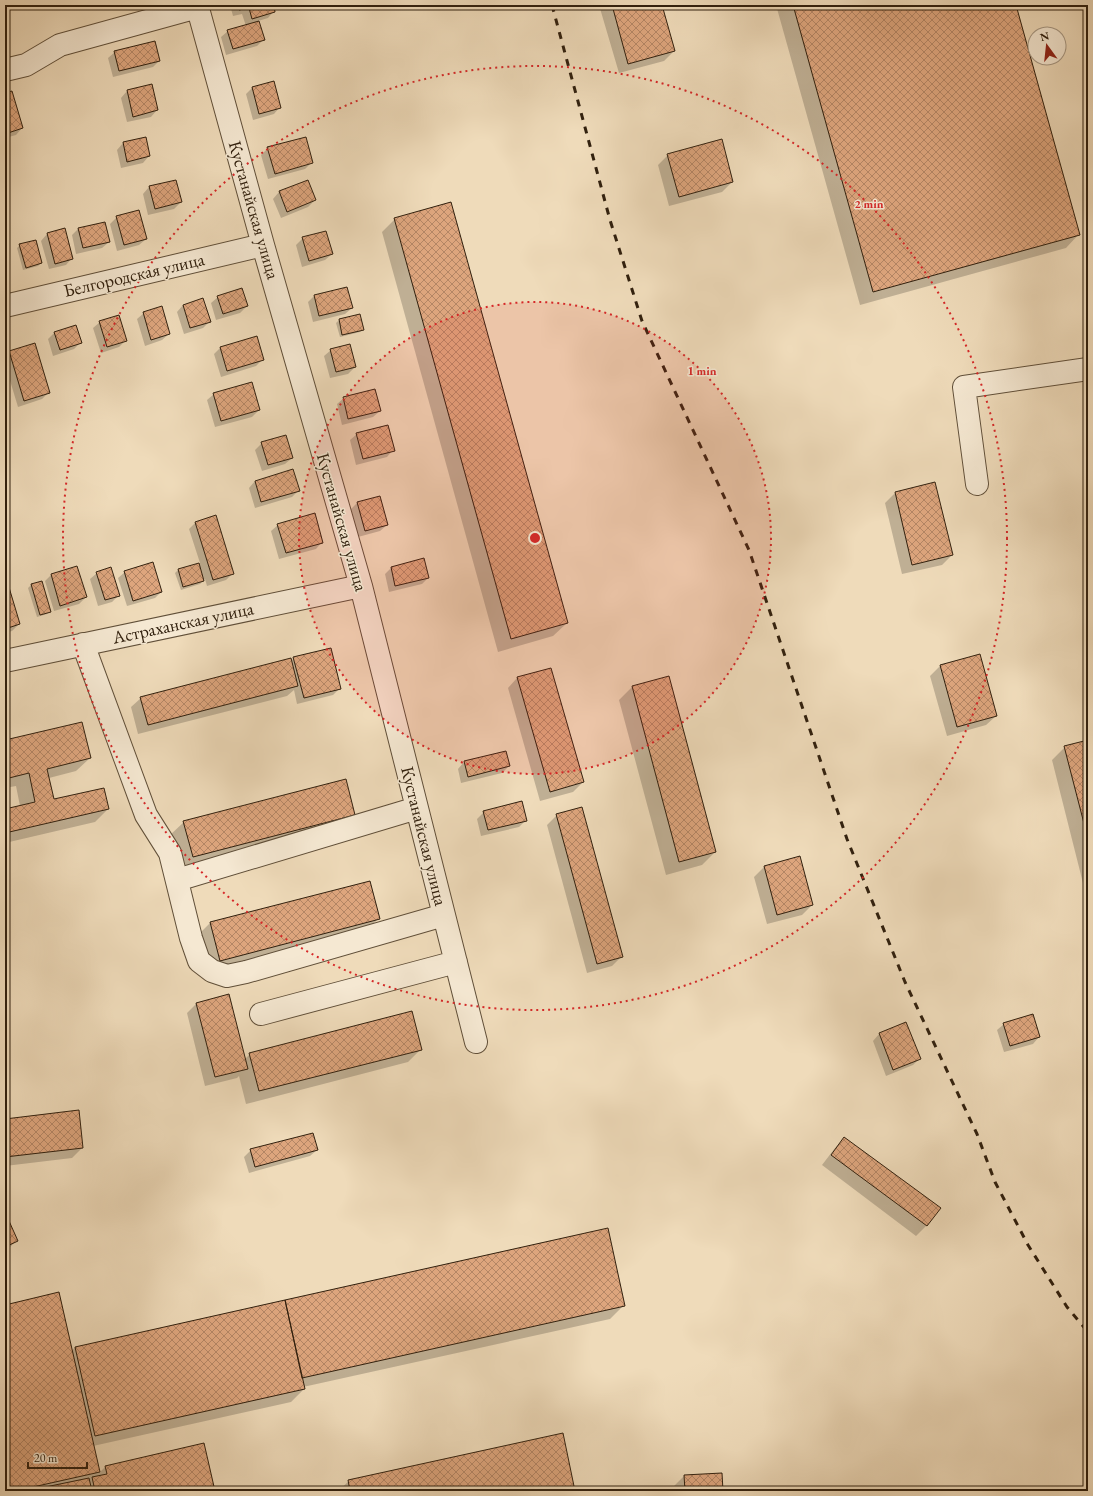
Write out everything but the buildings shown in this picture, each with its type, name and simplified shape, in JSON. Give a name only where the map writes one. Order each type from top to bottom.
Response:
[{"type":"street","points":[[5,70],[26,65],[60,45],[197,6]]},
{"type":"street","name":"Кустанайская улица","points":[[197,6],[263,245],[361,586],[476,1042]]},
{"type":"street","name":"Белгородская улица","points":[[5,306],[263,245]]},
{"type":"street","points":[[977,484],[964,387],[1088,369]]},
{"type":"street","name":"Астраханская улица","points":[[5,661],[361,586]]},
{"type":"street","points":[[83,644],[146,815],[170,853],[191,938],[199,961],[212,971],[227,976],[246,972],[444,914]]},
{"type":"street","points":[[177,880],[417,808]]},
{"type":"street","points":[[261,1014],[456,962]]},
{"type":"railway","points":[[552,5],[610,220],[642,321],[749,550],[847,839],[905,982],[977,1134],[995,1182],[1028,1245],[1067,1307],[1088,1332]]}]
